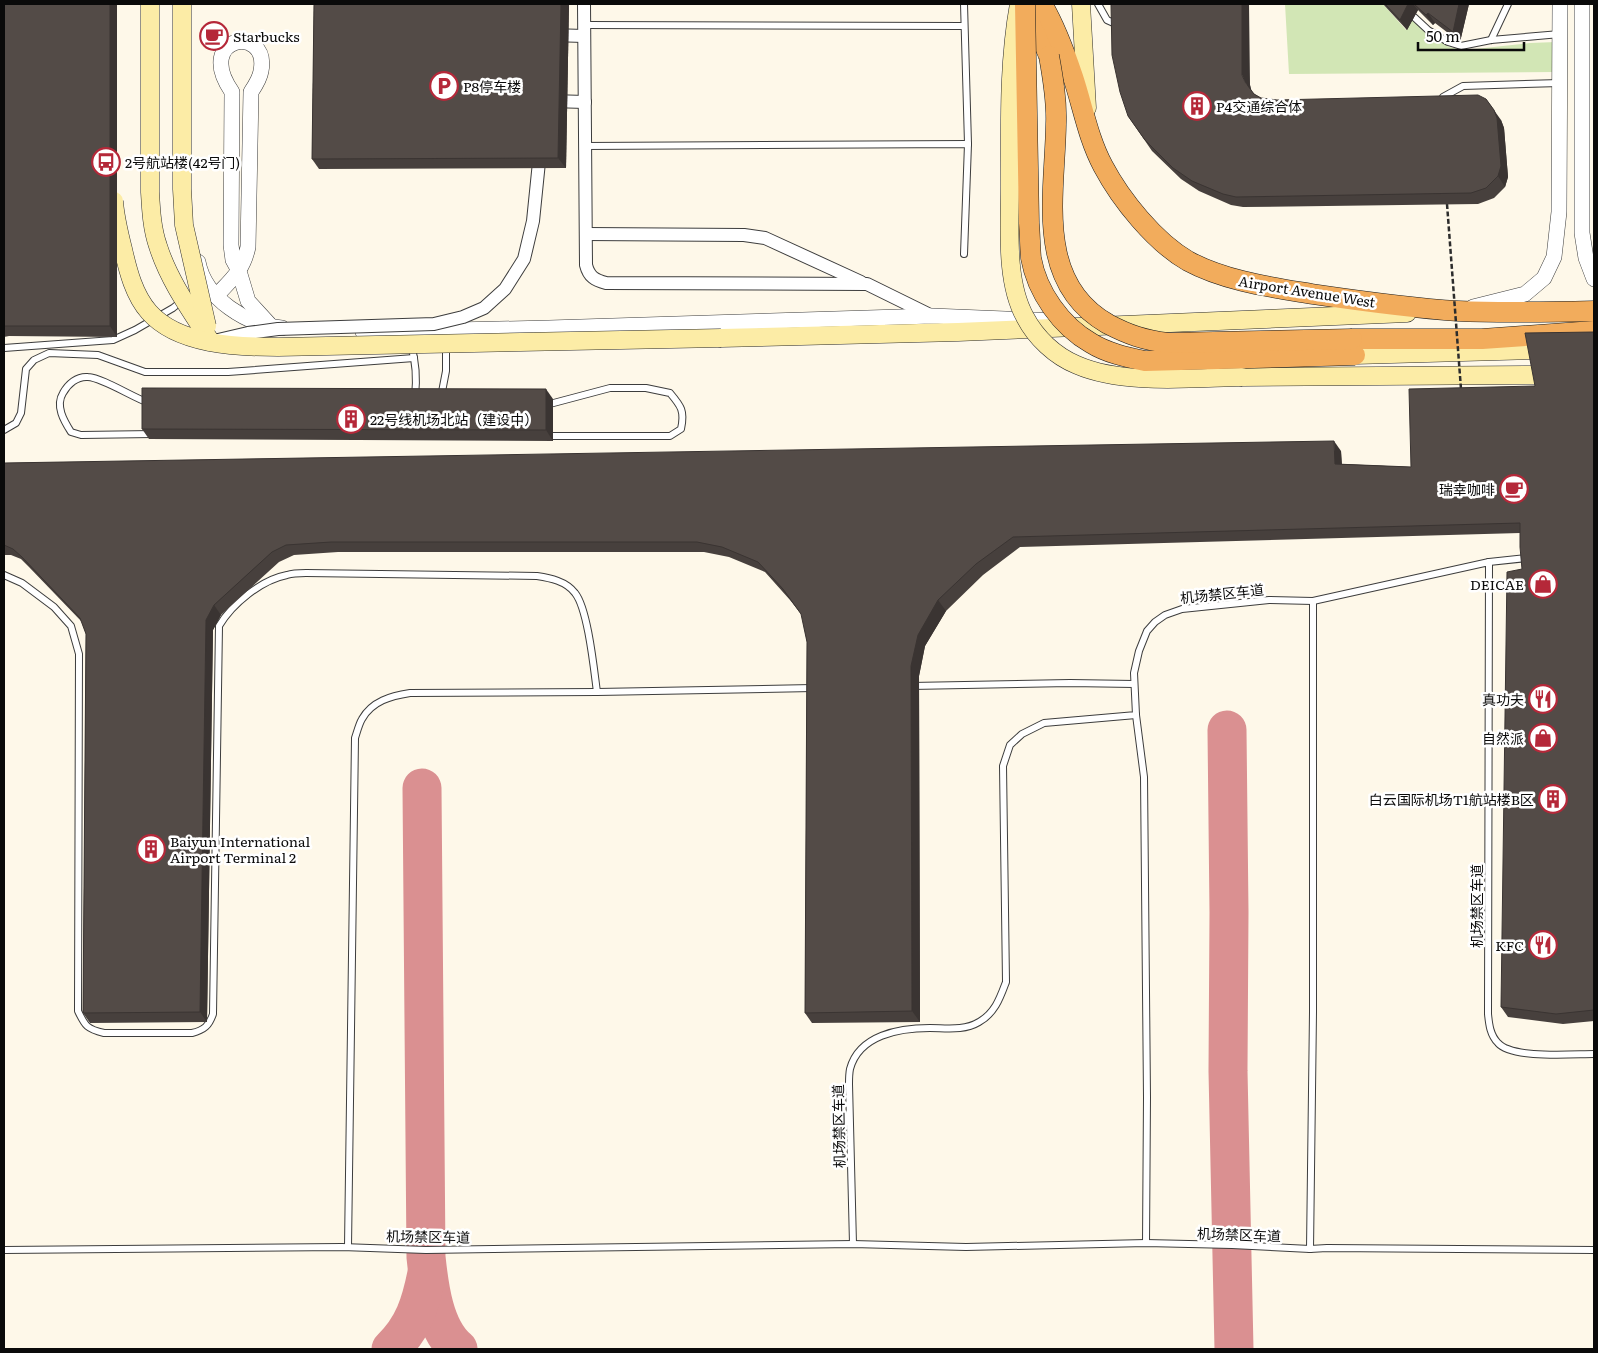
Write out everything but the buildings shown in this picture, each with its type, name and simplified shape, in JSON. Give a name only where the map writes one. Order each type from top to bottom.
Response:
[{"type":"highway","points":[[1026,4],[1049,56],[1055,90],[1056,122],[1053,209],[1056,255],[1065,280],[1078,301],[1096,317],[1126,334],[1146,340],[1354,347]]},
{"type":"highway","points":[[1026,4],[1028,223],[1032,259],[1044,296],[1062,320],[1090,343],[1116,355],[1145,361],[1594,331]]},
{"type":"highway","name":"Airport Avenue West","points":[[1042,4],[1073,77],[1088,133],[1103,166],[1140,220],[1187,260],[1218,275],[1336,298],[1457,311],[1594,311]]},
{"type":"main road","points":[[150,4],[150,192],[152,217],[158,245],[168,272],[211,342]]},
{"type":"main road","points":[[182,4],[182,189],[184,225],[211,342]]},
{"type":"main road","points":[[1019,4],[1012,51],[1010,87],[1012,270],[1015,290],[1024,316],[1041,341],[1058,355],[1076,365],[1103,375],[1149,378],[1538,375]]},
{"type":"main road","name":"Airport Avenue West","points":[[1082,4],[1088,133]]},
{"type":"main road","points":[[112,184],[114,210],[126,263],[136,291],[149,312],[172,330],[190,337],[244,347],[958,332],[1457,311]]},
{"type":"main road","points":[[1354,347],[1533,350]]},
{"type":"street","points":[[189,4],[189,188],[193,235],[200,273],[216,296],[239,315],[271,327],[329,332],[408,332],[932,316],[997,317],[1130,325]]},
{"type":"street","points":[[584,4],[586,265],[588,272],[597,281],[606,283],[867,284]]},
{"type":"street","points":[[1457,311],[1525,294],[1544,278],[1554,257],[1559,212],[1560,4]]},
{"type":"street","points":[[1582,4],[1588,189],[1582,233],[1586,258],[1594,279]]},
{"type":"street","points":[[537,35],[584,31]]},
{"type":"street","points":[[216,296],[239,271],[245,261],[248,247],[251,92],[261,70],[261,60],[257,49],[249,42],[238,41],[228,45],[222,56],[220,70],[232,92],[230,246],[239,271],[248,301],[271,327]]},
{"type":"street","points":[[538,102],[585,102]]},
{"type":"street","points":[[211,342],[248,333],[278,329],[434,324],[462,317],[484,308],[505,289],[524,259],[533,221],[539,148]]},
{"type":"street","points":[[586,234],[744,235],[765,238],[932,316]]},
{"type":"lane","points":[[964,4],[968,144],[964,254]]},
{"type":"lane","points":[[1098,4],[1107,20],[1118,24]]},
{"type":"lane","points":[[1491,40],[1508,4]]},
{"type":"lane","points":[[1414,17],[1428,30],[1448,42],[1461,46],[1491,40],[1560,34]]},
{"type":"lane","points":[[584,31],[964,26]]},
{"type":"lane","points":[[1438,106],[1443,97],[1463,86],[1560,82]]},
{"type":"lane","points":[[585,146],[968,144]]},
{"type":"lane","points":[[4,348],[114,340],[136,330],[173,308],[192,293],[200,273]]},
{"type":"lane","points":[[440,405],[441,390],[446,371],[446,330]]},
{"type":"lane","points":[[408,332],[414,358],[415,402]]},
{"type":"lane","points":[[4,430],[16,423],[21,413],[26,369],[34,360],[49,353],[98,356],[145,372],[228,372],[414,358]]},
{"type":"lane","points":[[154,404],[88,377],[75,380],[60,397],[64,422],[71,432],[81,435],[158,434]]},
{"type":"lane","points":[[536,408],[610,388],[646,388],[670,393],[681,407],[684,419],[682,428],[670,436],[542,436]]},
{"type":"lane","points":[[1489,562],[1527,558]]},
{"type":"lane","name":"机场禁区车道","points":[[853,1244],[849,1084],[850,1069],[859,1050],[874,1039],[896,1031],[929,1028],[950,1029],[978,1023],[996,1008],[1002,995],[1006,982],[1003,766],[1010,745],[1022,734],[1044,723],[1136,715],[1134,684],[1136,665],[1142,641],[1155,622],[1165,615],[1182,610],[1269,600],[1313,601],[1489,562],[1488,1014],[1490,1025],[1493,1037],[1499,1045],[1507,1050],[1522,1054],[1594,1054]]},
{"type":"lane","points":[[4,575],[22,583],[54,607],[71,626],[79,654],[78,1011],[84,1023],[91,1030],[104,1033],[192,1034],[202,1031],[209,1024],[212,1014],[219,626],[238,602],[264,584],[286,575],[306,573],[537,576],[556,579],[575,593],[584,613],[597,692]]},
{"type":"lane","points":[[1310,1249],[1313,1012],[1313,601]]},
{"type":"lane","points":[[902,686],[1070,683],[1134,684]]},
{"type":"lane","points":[[348,1247],[355,738],[362,719],[373,705],[392,695],[410,693],[824,688]]},
{"type":"lane","points":[[1136,715],[1144,777],[1147,1097],[1146,1243]]},
{"type":"lane","name":"机场禁区车道","points":[[4,1250],[348,1247],[426,1250],[853,1244],[966,1247],[1146,1243],[1310,1249],[1594,1250]]},
{"type":"path","points":[[1447,204],[1462,398]]},
{"type":"green space","points":[[1285,4],[1383,4],[1406,30],[1414,17],[1420,27],[1447,46],[1466,50],[1556,42],[1556,72],[1289,74]]},
{"type":"taxiway","points":[[1227,730],[1228,1071],[1234,1349]]},
{"type":"taxiway","points":[[422,788],[426,1257],[431,1294],[438,1319],[443,1330],[458,1349]]},
{"type":"taxiway","points":[[391,1349],[411,1323],[422,1294],[427,1273]]},
{"type":"place","name":"Starbucks","points":[[214,36]]},
{"type":"place","name":"P8停车楼","points":[[444,86]]},
{"type":"place","name":"P4交通综合体","points":[[1197,106]]},
{"type":"place","name":"2号航站楼(42号门)","points":[[106,162]]},
{"type":"place","name":"22号线机场北站（建设中）","points":[[351,419]]},
{"type":"place","name":"瑞幸咖啡","points":[[1514,489]]},
{"type":"place","name":"DEICAE","points":[[1543,584]]},
{"type":"place","name":"真功夫","points":[[1543,699]]},
{"type":"place","name":"自然派","points":[[1543,738]]},
{"type":"place","name":"白云国际机场T1航站楼B区","points":[[1553,799]]},
{"type":"place","name":"Baiyun International Airport Terminal 2","points":[[151,849]]},
{"type":"place","name":"KFC","points":[[1543,945]]}]
